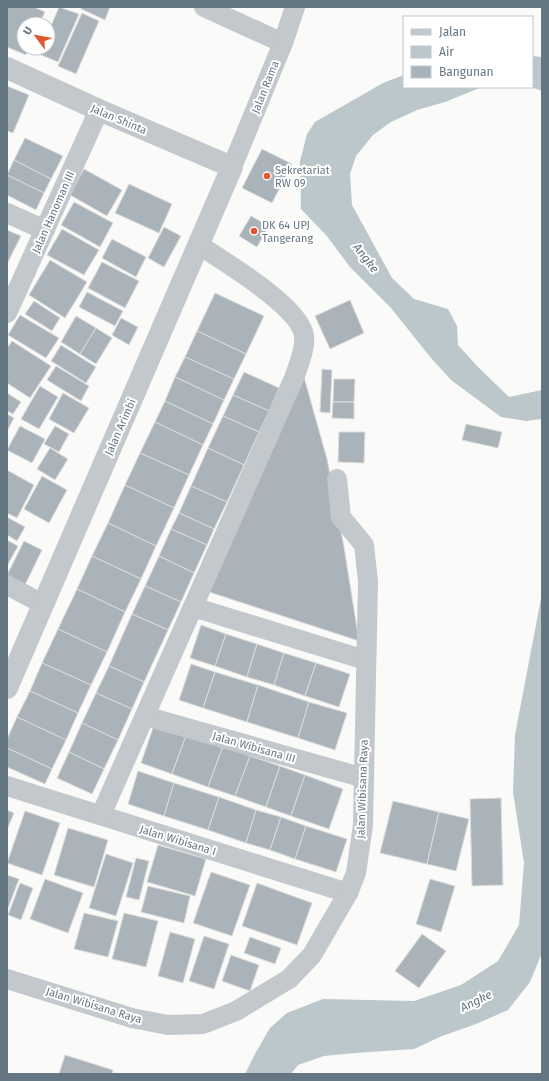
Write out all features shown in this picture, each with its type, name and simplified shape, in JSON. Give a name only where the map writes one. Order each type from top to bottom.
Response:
[{"type":"street","points":[[204,7],[283,43]]},
{"type":"street","name":"Jalan Rama","points":[[232,167],[283,43],[295,7]]},
{"type":"street","name":"Jalan Shinta","points":[[7,68],[99,110],[232,167]]},
{"type":"street","name":"Jalan Hanoman III","points":[[7,313],[99,110]]},
{"type":"street","name":"Jalan Arimbi","points":[[7,688],[232,167]]},
{"type":"street","points":[[7,213],[45,230]]},
{"type":"street","points":[[101,816],[302,357],[304,335],[295,317],[272,294],[199,245]]},
{"type":"street","name":"Jalan Wibisana Raya","points":[[7,978],[132,1018],[168,1025],[203,1024],[236,1011],[289,978],[312,956],[348,893],[356,873],[363,825],[365,660],[368,581],[364,545],[341,517],[337,479]]},
{"type":"street","points":[[7,585],[43,604]]},
{"type":"street","points":[[193,607],[365,660]]},
{"type":"street","name":"Jalan Wibisana III","points":[[145,716],[364,778]]},
{"type":"street","name":"Jalan Wibisana I","points":[[7,786],[348,893]]},
{"type":"water","points":[[533,56],[542,57],[542,91],[533,88]]},
{"type":"water","name":"Angke","points":[[403,75],[403,88],[480,88],[445,102],[417,110],[391,122],[373,135],[356,156],[350,174],[352,205],[392,278],[414,299],[448,309],[457,326],[458,345],[478,367],[509,397],[542,390],[542,419],[526,421],[501,417],[451,380],[431,358],[391,308],[350,267],[326,235],[301,209],[300,161],[307,134],[315,122],[383,83]]},
{"type":"water","name":"Angke","points":[[542,593],[542,953],[530,982],[508,1010],[476,1024],[442,1036],[414,1049],[324,1056],[298,1065],[291,1074],[245,1074],[270,1028],[287,1013],[323,999],[414,1001],[461,985],[498,961],[519,925],[524,863],[513,792],[515,735]]},
{"type":"building","points":[[7,7],[34,7],[45,12],[43,16],[16,16],[16,51],[7,47]]},
{"type":"building","points":[[59,7],[79,14],[58,62],[44,56],[56,56],[55,16]]},
{"type":"building","points":[[81,7],[110,7],[105,20],[81,9]]},
{"type":"building","points":[[82,13],[99,21],[76,74],[58,66]]},
{"type":"building","points":[[7,86],[29,95],[13,133],[7,131]]},
{"type":"building","points":[[25,138],[63,156],[51,179],[14,160]]},
{"type":"building","name":"Sekretariat RW 09","points":[[262,149],[292,164],[272,203],[242,188]]},
{"type":"building","points":[[14,160],[51,179],[44,193],[7,175]]},
{"type":"building","points":[[84,169],[122,190],[107,216],[70,195]]},
{"type":"building","points":[[7,175],[44,193],[36,210],[7,195]]},
{"type":"building","points":[[129,184],[172,204],[159,233],[115,213]]},
{"type":"building","points":[[74,202],[113,223],[100,247],[61,225]]},
{"type":"building","name":"DK 64 UPJ Tangerang","points":[[251,216],[269,226],[257,247],[239,236]]},
{"type":"building","points":[[164,227],[181,236],[164,267],[148,258]]},
{"type":"building","points":[[62,229],[99,250],[84,275],[47,255]]},
{"type":"building","points":[[7,230],[21,236],[7,264]]},
{"type":"building","points":[[112,239],[146,257],[136,277],[102,258]]},
{"type":"building","points":[[50,260],[87,282],[65,318],[29,295]]},
{"type":"building","points":[[102,262],[139,281],[125,308],[88,288]]},
{"type":"building","points":[[87,292],[123,311],[115,326],[79,307]]},
{"type":"building","points":[[215,293],[264,316],[246,354],[197,331]]},
{"type":"building","points":[[350,300],[364,333],[330,349],[315,316]]},
{"type":"building","points":[[34,301],[60,318],[52,331],[25,314]]},
{"type":"building","points":[[20,315],[59,338],[46,358],[8,335]]},
{"type":"building","points":[[76,316],[96,328],[80,354],[61,342]]},
{"type":"building","points":[[121,318],[138,327],[129,345],[112,335]]},
{"type":"building","points":[[96,328],[112,338],[96,364],[80,354]]},
{"type":"building","points":[[197,331],[246,354],[234,379],[185,357]]},
{"type":"building","points":[[12,341],[51,366],[30,398],[7,383],[7,348]]},
{"type":"building","points":[[61,345],[96,367],[86,383],[51,361]]},
{"type":"building","points":[[185,357],[234,379],[224,400],[175,377]]},
{"type":"building","points":[[56,366],[89,386],[81,401],[47,380]]},
{"type":"building","points":[[322,369],[332,370],[330,413],[320,412]]},
{"type":"building","points":[[244,372],[279,388],[269,411],[233,395]]},
{"type":"building","points":[[175,377],[224,400],[213,424],[165,401]]},
{"type":"building","points":[[304,377],[327,459],[344,547],[359,641],[209,592]]},
{"type":"building","points":[[334,379],[355,379],[354,402],[333,402]]},
{"type":"building","points":[[40,386],[58,397],[39,429],[21,419]]},
{"type":"building","points":[[7,393],[21,402],[13,414],[7,411]]},
{"type":"building","points":[[63,393],[89,408],[74,433],[49,419]]},
{"type":"building","points":[[233,395],[269,411],[259,432],[223,416]]},
{"type":"building","points":[[165,401],[213,424],[203,445],[155,422]]},
{"type":"building","points":[[333,402],[354,402],[354,419],[332,418]]},
{"type":"building","points":[[7,414],[14,418],[7,431]]},
{"type":"building","points":[[223,416],[259,432],[244,465],[208,448]]},
{"type":"building","points":[[155,422],[203,445],[189,475],[140,453]]},
{"type":"building","points":[[466,424],[502,432],[498,448],[462,440]]},
{"type":"building","points":[[20,426],[45,439],[32,463],[7,450]]},
{"type":"building","points":[[55,426],[69,434],[59,452],[44,444]]},
{"type":"building","points":[[339,432],[365,432],[364,463],[338,462]]},
{"type":"building","points":[[50,448],[68,459],[55,480],[37,469]]},
{"type":"building","points":[[208,448],[244,465],[227,502],[191,486]]},
{"type":"building","points":[[140,453],[189,475],[174,508],[125,485]]},
{"type":"building","points":[[7,470],[34,485],[17,518],[7,513]]},
{"type":"building","points":[[42,476],[67,490],[49,523],[24,509]]},
{"type":"building","points":[[125,485],[174,508],[156,546],[108,523]]},
{"type":"building","points":[[191,486],[227,502],[214,529],[179,513]]},
{"type":"building","points":[[179,513],[214,529],[207,545],[171,529]]},
{"type":"building","points":[[7,517],[25,527],[17,541],[7,535]]},
{"type":"building","points":[[108,523],[156,546],[141,579],[92,556]]},
{"type":"building","points":[[171,529],[207,545],[194,573],[159,556]]},
{"type":"building","points":[[7,540],[18,546],[7,566]]},
{"type":"building","points":[[24,541],[42,550],[22,591],[7,575]]},
{"type":"building","points":[[92,556],[141,579],[125,612],[77,589]]},
{"type":"building","points":[[159,556],[194,573],[181,602],[145,586]]},
{"type":"building","points":[[145,586],[181,602],[168,630],[132,614]]},
{"type":"building","points":[[77,589],[125,612],[107,652],[58,629]]},
{"type":"building","points":[[132,614],[168,630],[144,682],[109,666]]},
{"type":"building","points":[[201,625],[226,634],[215,666],[190,658]]},
{"type":"building","points":[[58,629],[107,652],[91,685],[42,663]]},
{"type":"building","points":[[226,634],[257,644],[247,677],[215,666]]},
{"type":"building","points":[[257,644],[284,653],[274,685],[247,677]]},
{"type":"building","points":[[284,653],[316,663],[305,696],[274,685]]},
{"type":"building","points":[[42,663],[91,685],[78,713],[30,691]]},
{"type":"building","points":[[316,663],[350,674],[339,707],[305,696]]},
{"type":"building","points":[[191,664],[215,672],[203,708],[179,700]]},
{"type":"building","points":[[109,666],[144,682],[132,709],[96,693]]},
{"type":"building","points":[[215,672],[258,685],[247,722],[203,708]]},
{"type":"building","points":[[258,685],[309,702],[298,738],[247,722]]},
{"type":"building","points":[[30,691],[78,713],[66,740],[17,717]]},
{"type":"building","points":[[96,693],[132,709],[118,740],[82,723]]},
{"type":"building","points":[[309,702],[347,713],[335,750],[298,738]]},
{"type":"building","points":[[17,717],[66,740],[52,769],[7,748],[7,739]]},
{"type":"building","points":[[155,722],[187,733],[172,774],[141,763]]},
{"type":"building","points":[[82,723],[118,740],[104,769],[69,752]]},
{"type":"building","points":[[187,733],[223,746],[208,787],[172,774]]},
{"type":"building","points":[[223,746],[250,756],[235,796],[208,787]]},
{"type":"building","points":[[7,748],[52,769],[45,784],[7,767]]},
{"type":"building","points":[[69,752],[104,769],[92,794],[57,778]]},
{"type":"building","points":[[250,756],[280,766],[266,807],[235,796]]},
{"type":"building","points":[[280,766],[305,775],[291,816],[266,807]]},
{"type":"building","points":[[138,771],[174,783],[164,816],[128,804]]},
{"type":"building","points":[[305,775],[343,789],[329,829],[291,816]]},
{"type":"building","points":[[174,783],[219,797],[208,830],[164,816]]},
{"type":"building","points":[[219,797],[256,810],[246,843],[208,830]]},
{"type":"building","points":[[501,798],[503,885],[472,886],[470,799]]},
{"type":"building","points":[[393,801],[439,812],[427,864],[380,853]]},
{"type":"building","points":[[7,810],[14,813],[7,830]]},
{"type":"building","points":[[256,810],[281,817],[270,850],[246,843]]},
{"type":"building","points":[[25,811],[60,823],[42,875],[7,863]]},
{"type":"building","points":[[439,812],[469,819],[456,871],[427,864]]},
{"type":"building","points":[[281,817],[306,826],[295,859],[270,850]]},
{"type":"building","points":[[306,826],[347,839],[336,872],[295,859]]},
{"type":"building","points":[[68,828],[108,840],[94,887],[54,875]]},
{"type":"building","points":[[158,845],[206,859],[195,896],[147,882]]},
{"type":"building","points":[[106,854],[133,863],[116,916],[89,908]]},
{"type":"building","points":[[136,858],[149,861],[139,900],[126,897]]},
{"type":"building","points":[[211,872],[250,885],[232,936],[193,923]]},
{"type":"building","points":[[7,875],[19,879],[7,911]]},
{"type":"building","points":[[45,879],[83,893],[68,933],[30,919]]},
{"type":"building","points":[[430,879],[455,886],[441,932],[416,924]]},
{"type":"building","points":[[20,883],[33,888],[21,920],[8,915]]},
{"type":"building","points":[[257,883],[312,903],[297,945],[242,926]]},
{"type":"building","points":[[148,886],[190,896],[184,923],[141,912]]},
{"type":"building","points":[[84,913],[118,921],[108,957],[74,949]]},
{"type":"building","points":[[124,913],[158,921],[146,967],[112,959]]},
{"type":"building","points":[[170,932],[195,939],[183,983],[158,976]]},
{"type":"building","points":[[422,934],[446,951],[419,988],[395,971]]},
{"type":"building","points":[[204,936],[229,944],[214,989],[189,981]]},
{"type":"building","points":[[250,937],[281,948],[275,964],[244,953]]},
{"type":"building","points":[[231,955],[259,965],[250,991],[222,981]]},
{"type":"building","points":[[65,1055],[113,1070],[112,1074],[59,1074]]},
{"type":"place","name":"Sekretariat RW 09","points":[[267,176]]},
{"type":"place","name":"DK 64 UPJ Tangerang","points":[[254,231]]}]
